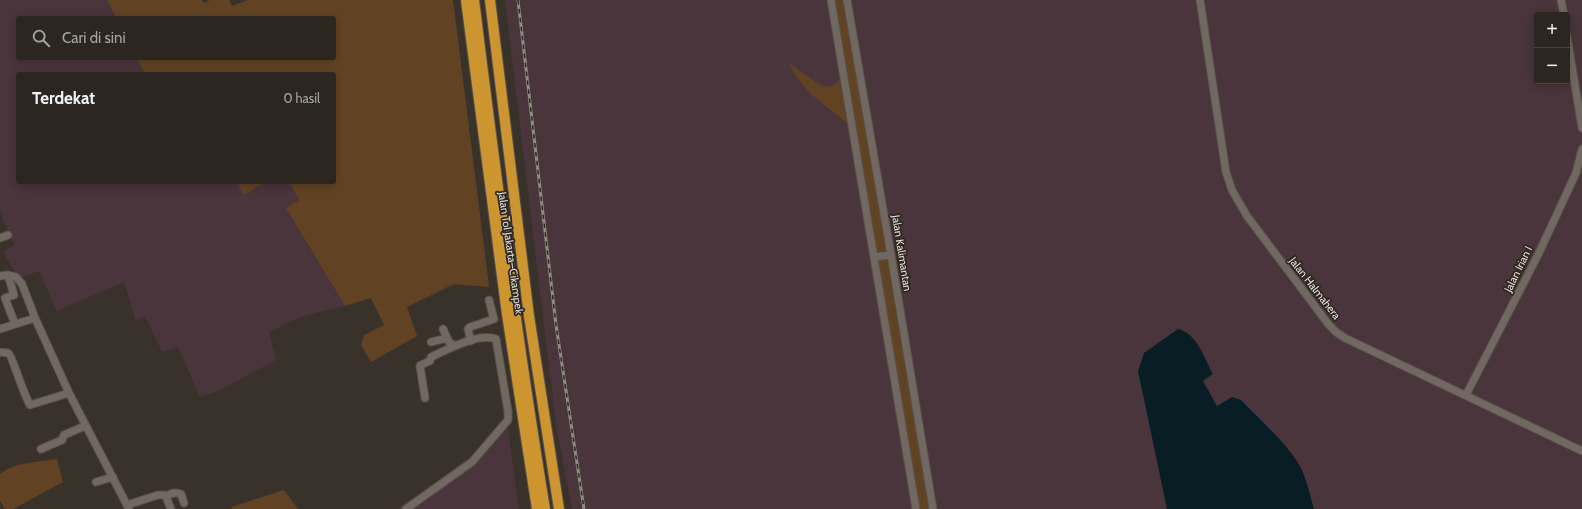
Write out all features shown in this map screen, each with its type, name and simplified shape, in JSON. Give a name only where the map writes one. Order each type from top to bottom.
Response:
[{"type":"highway","name":"Jalan Tol Jakarta–Cikampek","points":[[466,0],[505,298],[538,509]]},
{"type":"highway","points":[[474,0],[498,189],[531,424],[545,509]]},
{"type":"highway","points":[[480,0],[513,264],[550,509]]},
{"type":"highway","name":"Jalan Tol Jakarta–Cikampek","points":[[490,0],[529,316],[559,509]]},
{"type":"street","points":[[831,0],[916,509]]},
{"type":"street","name":"Jalan Kalimantan","points":[[847,0],[933,509]]},
{"type":"street","name":"Jalan Halmahera","points":[[1200,0],[1226,172],[1232,190],[1247,216],[1321,315],[1336,332],[1345,338],[1582,451]]},
{"type":"street","points":[[1561,0],[1563,12]]},
{"type":"street","points":[[1569,48],[1582,128]]},
{"type":"street","name":"Jalan Irian I","points":[[1466,395],[1540,249],[1576,173],[1582,149]]},
{"type":"street","points":[[0,238],[8,235]]},
{"type":"street","points":[[874,257],[891,255]]},
{"type":"street","points":[[8,275],[14,295],[6,298],[15,324]]},
{"type":"street","points":[[0,276],[8,275],[16,277],[24,288],[35,318],[69,393],[128,507],[158,495],[164,495],[171,509]]},
{"type":"street","points":[[471,341],[468,329],[470,327],[494,319],[489,300]]},
{"type":"street","points":[[0,329],[35,318]]},
{"type":"street","points":[[443,328],[446,338],[454,345]]},
{"type":"street","points":[[431,342],[446,338]]},
{"type":"street","points":[[406,509],[472,462],[508,420],[508,411],[496,339],[483,338],[454,345],[446,351],[431,357],[430,361],[420,365],[425,398]]},
{"type":"street","points":[[0,352],[9,354],[12,357],[18,380],[30,404],[69,393]]},
{"type":"street","points":[[41,449],[62,440],[64,435],[85,426]]},
{"type":"street","points":[[96,482],[113,477]]},
{"type":"street","points":[[166,497],[176,492],[181,494],[184,503]]},
{"type":"shaded area","points":[[0,0],[107,0],[115,16],[16,16],[16,60],[138,60],[144,72],[16,72],[16,184],[238,184],[244,194],[262,184],[290,184],[299,200],[286,208],[345,306],[300,317],[269,332],[276,360],[220,390],[200,397],[178,347],[162,352],[145,316],[136,321],[124,282],[57,311],[39,271],[18,279],[3,251],[14,245],[0,212]]},
{"type":"shaded area","points":[[107,0],[202,0],[204,3],[210,0],[229,0],[232,6],[248,0],[453,0],[489,287],[454,284],[407,307],[417,336],[371,362],[361,345],[364,335],[384,325],[371,298],[345,306],[286,208],[299,200],[290,184],[336,184],[336,72],[144,72],[138,60],[336,60],[336,16],[115,16]]},
{"type":"shaded area","points":[[505,0],[1582,0],[1582,509],[572,509],[556,425]]},
{"type":"shaded area","points":[[831,0],[847,0],[933,509],[916,509],[852,127],[811,94],[798,79],[787,61],[822,85],[834,85],[843,76]]},
{"type":"shaded area","points":[[238,184],[263,184],[244,195]]},
{"type":"shaded area","points":[[507,422],[519,509],[397,509],[468,459]]},
{"type":"shaded area","points":[[57,459],[63,482],[13,509],[5,509],[0,501],[0,474],[20,465]]},
{"type":"shaded area","points":[[284,490],[298,509],[232,509],[231,507]]},
{"type":"water","points":[[1178,329],[1185,331],[1190,335],[1203,354],[1213,374],[1203,381],[1217,406],[1232,397],[1241,400],[1273,432],[1301,468],[1314,509],[1167,509],[1138,371],[1144,353]]},
{"type":"railway","points":[[518,0],[556,325],[584,509]]}]
